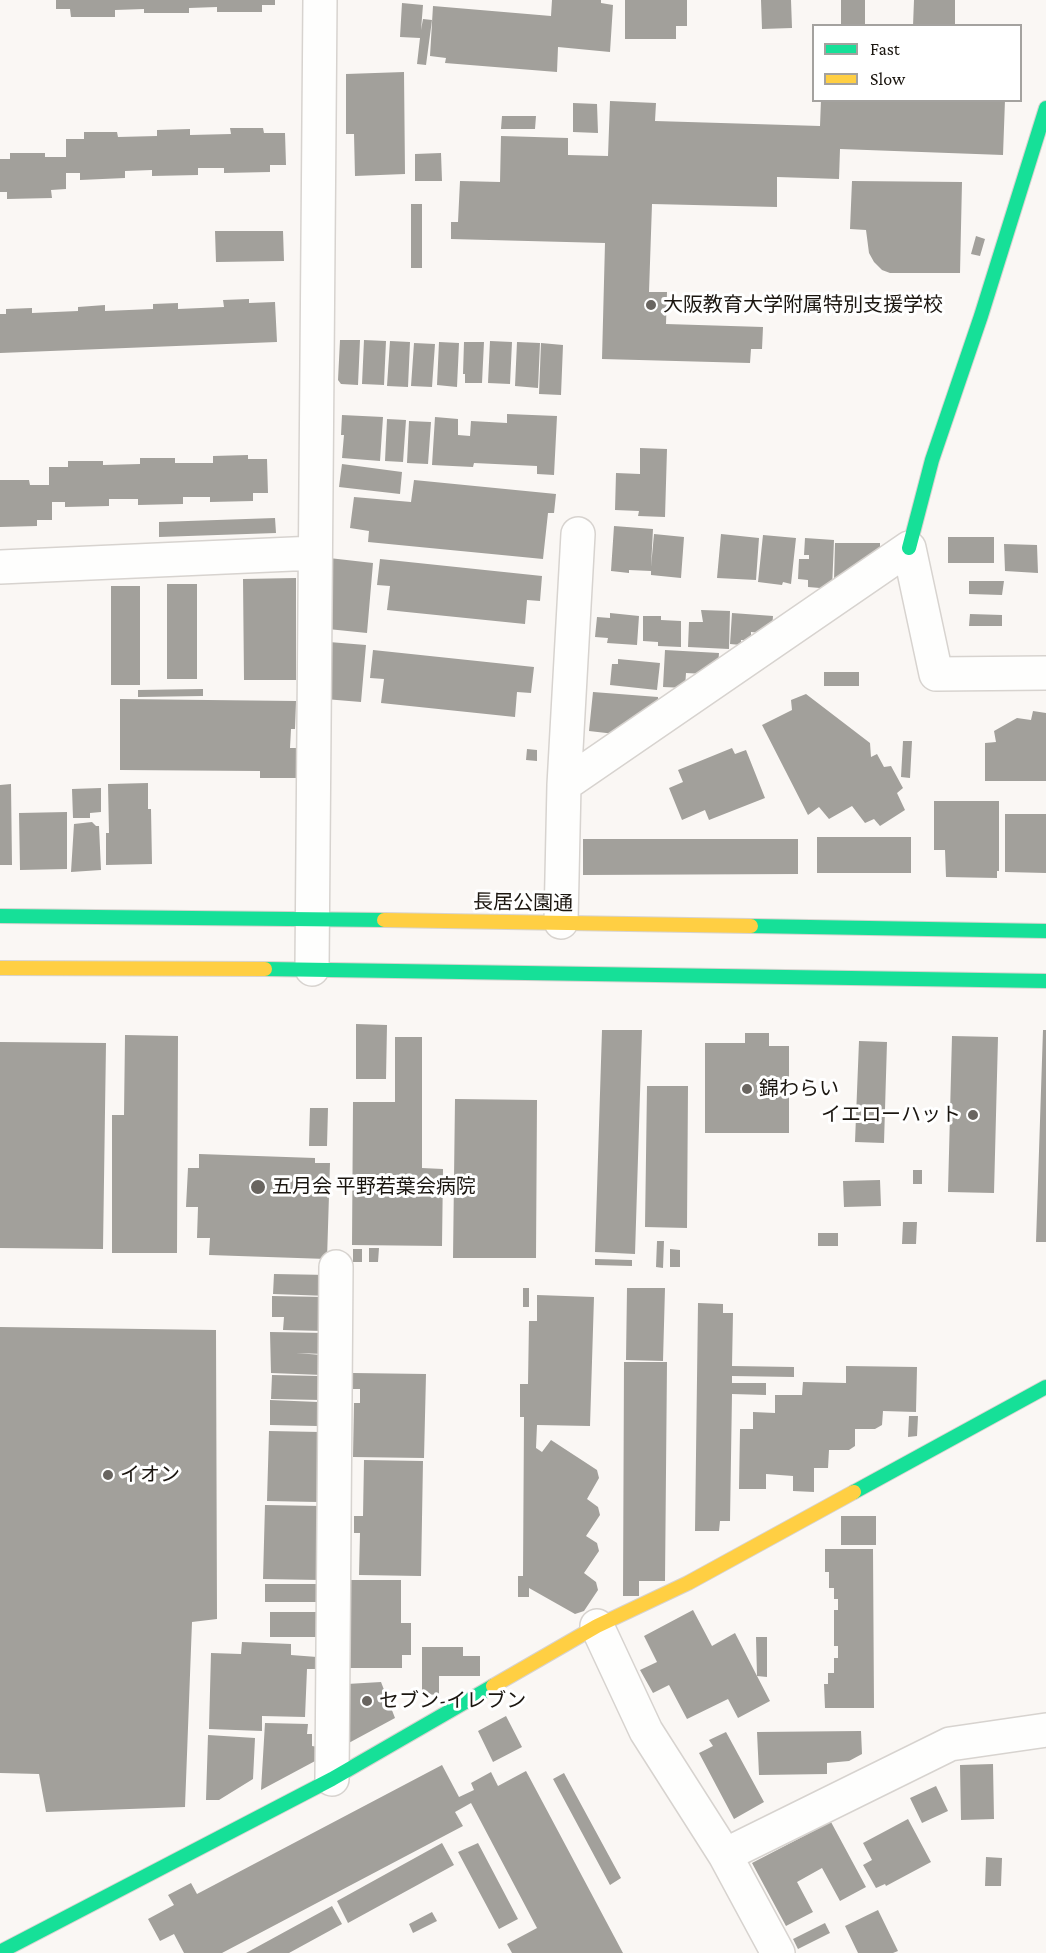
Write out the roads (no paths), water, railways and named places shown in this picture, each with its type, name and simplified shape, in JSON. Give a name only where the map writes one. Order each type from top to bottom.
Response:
[{"type":"main road","points":[[909,548],[932,460],[981,316],[1046,108]]},
{"type":"main road","name":"長居公園通","points":[[0,916],[561,922],[1046,931]]},
{"type":"main road","points":[[0,968],[312,969],[1046,981]]},
{"type":"main road","points":[[0,1952],[332,1779],[597,1626],[688,1583],[1046,1387]]},
{"type":"street","points":[[312,969],[320,0]]},
{"type":"street","points":[[561,922],[564,785],[579,534]]},
{"type":"street","points":[[564,785],[909,548],[936,674],[1046,673]]},
{"type":"street","points":[[0,567],[315,553]]},
{"type":"street","points":[[332,1779],[336,1268]]},
{"type":"street","points":[[597,1626],[646,1731],[724,1855],[778,1953]]},
{"type":"street","points":[[724,1855],[950,1744],[1046,1730]]},
{"type":"place","name":"大阪教育大学附属特別支援学校","points":[[651,305]]},
{"type":"place","name":"錦わらい","points":[[747,1089]]},
{"type":"place","name":"イエローハット","points":[[973,1115]]},
{"type":"place","name":"五月会 平野若葉会病院","points":[[258,1187]]},
{"type":"place","name":"イオン","points":[[108,1475]]},
{"type":"place","name":"セブン-イレブン","points":[[367,1701]]}]
